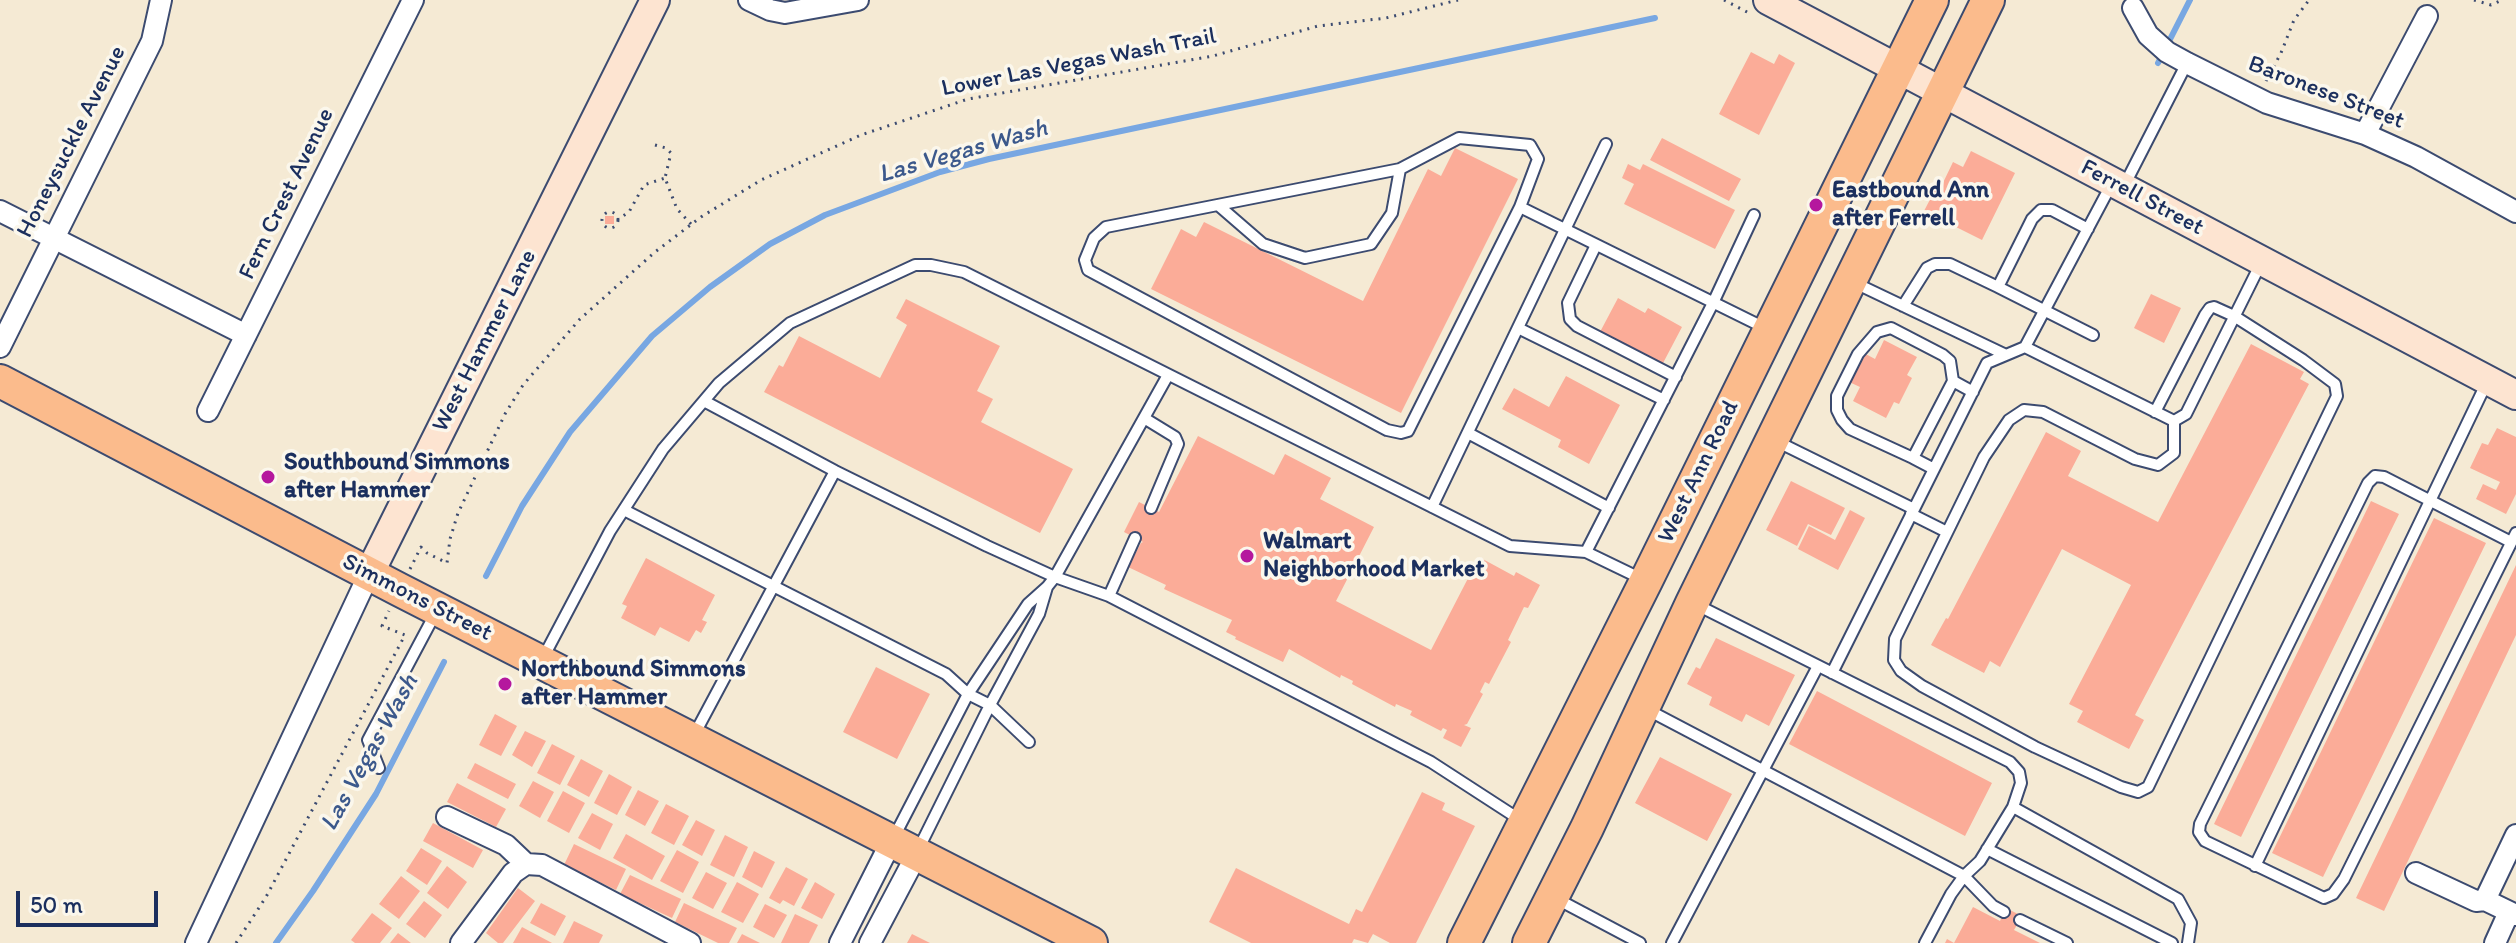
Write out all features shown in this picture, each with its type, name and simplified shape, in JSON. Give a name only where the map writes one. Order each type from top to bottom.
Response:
[{"type":"main road","name":"West Ann Road","points":[[1464,943],[1932,0]]},
{"type":"main road","points":[[1529,943],[1988,0]]},
{"type":"main road","name":"Simmons Street","points":[[0,381],[400,590],[1091,943]]},
{"type":"main road","points":[[1646,581],[1692,603]]},
{"type":"street","name":"Honeysuckle Avenue","points":[[0,347],[152,41],[161,0]]},
{"type":"street","name":"Fern Crest Avenue","points":[[208,411],[413,0]]},
{"type":"street","name":"West Hammer Lane","points":[[196,943],[369,574],[655,0]]},
{"type":"street","points":[[749,0],[785,13],[858,0]]},
{"type":"street","name":"Ferrell Street","points":[[1768,0],[2516,395]]},
{"type":"street","name":"Baronese Street","points":[[2133,8],[2148,35],[2167,52],[2187,63],[2257,97],[2365,134],[2416,157],[2516,212]]},
{"type":"street","points":[[2365,134],[2427,16]]},
{"type":"street","points":[[0,211],[246,335]]},
{"type":"street","points":[[447,817],[506,845],[526,864]]},
{"type":"street","points":[[2485,900],[2516,835]]},
{"type":"street","points":[[840,943],[904,848]]},
{"type":"street","points":[[870,943],[904,848]]},
{"type":"street","points":[[461,943],[513,873],[526,864],[542,865],[690,943]]},
{"type":"street","points":[[2416,873],[2476,901],[2485,900],[2513,913],[2495,943]]},
{"type":"lane","points":[[1832,673],[1987,363],[2025,347],[2088,229],[2118,186],[2187,63]]},
{"type":"lane","points":[[1459,138],[1530,145],[1538,159],[1520,207],[1408,431],[1387,430],[1088,270],[1085,260],[1088,251],[1094,238],[1106,227],[1400,169],[1459,138]]},
{"type":"lane","points":[[1432,507],[1606,144]]},
{"type":"lane","points":[[1218,205],[1263,244],[1305,258],[1371,244],[1392,213],[1400,169]]},
{"type":"lane","points":[[1520,207],[1769,330]]},
{"type":"lane","points":[[1998,287],[2032,219],[2041,210],[2052,210],[2088,229]]},
{"type":"lane","points":[[1586,552],[1713,303],[1754,215]]},
{"type":"lane","points":[[1596,245],[1568,303],[1570,319],[1577,326],[1676,377]]},
{"type":"lane","points":[[2174,421],[2186,414],[2262,262]]},
{"type":"lane","points":[[1903,306],[1927,268],[1935,264],[1950,264],[2093,335]]},
{"type":"lane","points":[[541,661],[624,510],[663,449],[719,383],[790,323],[915,265],[964,272],[1510,546],[1586,552],[1646,581]]},
{"type":"lane","points":[[1850,280],[2004,354]]},
{"type":"lane","points":[[2155,412],[2210,308],[2214,307],[2234,316],[2335,384],[2337,396],[2148,787],[2138,792],[2035,747],[1922,686],[1901,671],[1894,660],[1895,639],[1984,457],[2009,420],[2024,410],[2043,412],[2135,459],[2158,465],[2174,453],[2174,421]]},
{"type":"lane","points":[[1518,328],[1664,400]]},
{"type":"lane","points":[[1913,458],[1953,381],[1950,361],[1891,328],[1877,332],[1858,354],[1837,396],[1837,410],[1850,429],[1934,469]]},
{"type":"lane","points":[[2025,347],[2174,421]]},
{"type":"lane","points":[[904,848],[968,694],[1028,604],[1055,577],[1168,375]]},
{"type":"lane","points":[[2255,866],[2487,380]]},
{"type":"lane","points":[[1953,381],[1973,392]]},
{"type":"lane","points":[[704,401],[835,471],[1055,577],[1109,596],[1431,762],[1524,823]]},
{"type":"lane","points":[[1144,418],[1175,437],[1178,444],[1151,508]]},
{"type":"lane","points":[[1468,433],[1609,508]]},
{"type":"lane","points":[[1772,439],[1947,532]]},
{"type":"lane","points":[[692,739],[835,471]]},
{"type":"lane","points":[[2375,476],[2384,477],[2429,501],[2514,538],[2344,879],[2333,894],[2324,898],[2205,841],[2199,832],[2200,824],[2368,483],[2375,476]]},
{"type":"lane","points":[[624,510],[946,674],[968,694],[990,705],[1029,742]]},
{"type":"lane","points":[[1109,596],[1135,538]]},
{"type":"lane","points":[[904,848],[990,705],[1039,614],[1047,587]]},
{"type":"lane","points":[[1692,603],[2010,762],[2019,772],[2021,783],[2013,807],[1980,861],[1951,894],[1925,943]]},
{"type":"lane","points":[[379,768],[368,740],[438,609]]},
{"type":"lane","points":[[1672,943],[1818,666]]},
{"type":"lane","points":[[1643,707],[1964,876],[1993,906],[2004,912]]},
{"type":"lane","points":[[2013,807],[2178,899],[2191,923],[2188,943]]},
{"type":"lane","points":[[1987,849],[2172,943]]},
{"type":"lane","points":[[1552,896],[1640,943]]},
{"type":"lane","points":[[2020,920],[2067,943]]},
{"type":"path","name":"Lower Las Vegas Wash Trail","points":[[236,943],[266,897],[405,635],[382,626],[421,547],[447,563],[458,513],[505,414],[523,385],[580,319],[691,224],[761,180],[813,156],[861,135],[968,99],[1213,56],[1318,26],[1386,18],[1458,0]]},
{"type":"path","points":[[2257,97],[2281,53],[2294,20],[2309,0]]},
{"type":"path","points":[[2474,0],[2491,5],[2502,0]]},
{"type":"path","points":[[655,145],[671,153],[665,178],[677,209],[691,224]]},
{"type":"path","points":[[617,220],[629,212],[644,185],[665,178]]},
{"type":"building","points":[[1751,52],[1774,64],[1779,54],[1795,63],[1759,135],[1719,114]]},
{"type":"building","points":[[1662,138],[1741,179],[1729,201],[1650,160]]},
{"type":"building","points":[[1455,148],[1518,179],[1401,413],[1151,289],[1181,229],[1196,237],[1204,222],[1363,301],[1428,169],[1441,176]]},
{"type":"building","points":[[1971,151],[2015,173],[1982,240],[1924,211],[1936,188],[1940,189],[1953,162],[1963,167]]},
{"type":"building","points":[[1628,164],[1640,170],[1643,164],[1735,210],[1715,249],[1624,204],[1634,184],[1622,178]]},
{"type":"building","points":[[605,216],[614,216],[614,224],[605,224]]},
{"type":"building","points":[[2151,294],[2181,308],[2164,343],[2134,328]]},
{"type":"building","points":[[1618,298],[1645,313],[1648,308],[1682,327],[1662,365],[1600,332]]},
{"type":"building","points":[[906,299],[1000,346],[977,391],[993,399],[981,422],[1073,469],[1040,533],[764,392],[779,365],[783,367],[799,336],[880,378],[907,325],[896,318]]},
{"type":"building","points":[[1884,340],[1917,357],[1907,375],[1912,378],[1899,404],[1894,402],[1886,418],[1853,401],[1860,387],[1847,381],[1862,352],[1875,359]]},
{"type":"building","points":[[2251,344],[2304,372],[2300,379],[2309,384],[2135,715],[2144,720],[2129,749],[2077,722],[2083,711],[2069,704],[2131,585],[2062,549],[2000,667],[1990,661],[1984,673],[1931,645],[1948,619],[2046,432],[2081,451],[2068,476],[2158,522]]},
{"type":"building","points":[[1566,376],[1620,405],[1589,464],[1558,447],[1561,440],[1502,409],[1514,388],[1549,407]]},
{"type":"building","points":[[2497,428],[2516,437],[2516,494],[2506,514],[2476,499],[2483,484],[2496,490],[2500,482],[2470,468],[2482,443],[2488,445]]},
{"type":"building","name":"Walmart Neighborhood Market","points":[[1198,436],[1274,475],[1285,454],[1331,478],[1320,499],[1374,527],[1336,601],[1431,650],[1479,557],[1514,576],[1516,572],[1540,585],[1528,608],[1524,607],[1508,640],[1511,642],[1489,684],[1485,682],[1480,692],[1483,694],[1464,725],[1471,728],[1461,747],[1443,738],[1447,730],[1443,728],[1441,731],[1410,715],[1412,711],[1396,704],[1395,707],[1352,684],[1353,681],[1341,675],[1340,678],[1289,649],[1283,662],[1235,639],[1226,632],[1232,620],[1164,589],[1166,585],[1128,567],[1143,542],[1124,532],[1139,502],[1159,512]]},
{"type":"building","points":[[1791,481],[1845,508],[1831,535],[1808,524],[1797,546],[1766,530]]},
{"type":"building","points":[[2371,501],[2399,514],[2241,837],[2214,824]]},
{"type":"building","points":[[1850,510],[1865,518],[1838,570],[1798,549],[1809,526],[1835,540]]},
{"type":"building","points":[[2434,518],[2486,543],[2323,877],[2272,853]]},
{"type":"building","points":[[646,558],[715,595],[702,620],[707,622],[701,633],[696,630],[689,642],[660,627],[655,636],[621,618],[627,606],[622,604]]},
{"type":"building","points":[[2516,565],[2516,635],[2384,911],[2356,898]]},
{"type":"building","points":[[1716,638],[1795,675],[1769,726],[1746,714],[1742,722],[1709,705],[1712,697],[1687,684],[1696,667],[1700,669]]},
{"type":"building","points":[[876,667],[930,694],[897,759],[843,732]]},
{"type":"building","points":[[1817,691],[1992,783],[1965,836],[1789,744]]},
{"type":"building","points":[[495,714],[517,726],[501,756],[479,745]]},
{"type":"building","points":[[525,731],[546,741],[532,767],[512,755]]},
{"type":"building","points":[[552,744],[575,756],[560,785],[537,773]]},
{"type":"building","points":[[1660,757],[1732,794],[1707,841],[1635,803]]},
{"type":"building","points":[[581,759],[603,771],[589,797],[567,785]]},
{"type":"building","points":[[475,763],[516,784],[508,799],[467,778]]},
{"type":"building","points":[[609,774],[632,787],[617,815],[594,803]]},
{"type":"building","points":[[533,781],[554,792],[540,818],[519,806]]},
{"type":"building","points":[[457,783],[506,809],[496,827],[447,802]]},
{"type":"building","points":[[638,790],[659,801],[645,826],[625,815]]},
{"type":"building","points":[[563,791],[585,803],[569,833],[547,821]]},
{"type":"building","points":[[1422,792],[1445,803],[1442,810],[1475,826],[1416,943],[1390,943],[1373,934],[1368,943],[1354,939],[1352,943],[1251,943],[1209,922],[1236,868],[1349,924],[1356,909],[1362,912]]},
{"type":"building","points":[[666,804],[689,816],[674,845],[651,833]]},
{"type":"building","points":[[592,813],[613,824],[600,850],[578,838]]},
{"type":"building","points":[[696,820],[715,830],[702,856],[682,845]]},
{"type":"building","points":[[433,823],[483,850],[473,868],[423,841]]},
{"type":"building","points":[[626,834],[665,856],[652,880],[613,858]]},
{"type":"building","points":[[725,835],[748,847],[734,877],[710,865]]},
{"type":"building","points":[[574,844],[626,869],[616,890],[564,865]]},
{"type":"building","points":[[421,848],[442,861],[427,885],[406,871]]},
{"type":"building","points":[[677,850],[699,862],[683,893],[660,881]]},
{"type":"building","points":[[754,851],[775,862],[762,888],[742,877]]},
{"type":"building","points":[[447,866],[467,882],[448,909],[427,893]]},
{"type":"building","points":[[786,867],[808,879],[794,906],[769,898]]},
{"type":"building","points":[[706,872],[727,883],[713,909],[692,898]]},
{"type":"building","points":[[630,875],[681,899],[672,918],[620,894]]},
{"type":"building","points":[[401,876],[420,891],[399,919],[379,904]]},
{"type":"building","points":[[737,882],[759,894],[743,923],[721,912]]},
{"type":"building","points":[[815,882],[835,894],[822,919],[801,908]]},
{"type":"building","points":[[518,888],[535,901],[503,943],[498,943],[486,933]]},
{"type":"building","points":[[424,901],[442,915],[425,938],[406,924]]},
{"type":"building","points":[[541,903],[566,916],[555,936],[530,923]]},
{"type":"building","points":[[684,903],[737,928],[729,943],[718,943],[675,922]]},
{"type":"building","points":[[765,904],[787,915],[774,938],[753,927]]},
{"type":"building","points":[[1973,907],[2000,921],[2006,908],[2022,916],[2014,930],[2040,943],[1954,943]]},
{"type":"building","points":[[372,913],[392,928],[380,943],[355,943],[351,940]]},
{"type":"building","points":[[795,914],[818,925],[809,943],[781,943]]},
{"type":"building","points":[[574,921],[603,935],[599,943],[563,943]]},
{"type":"building","points":[[522,927],[552,943],[513,943]]},
{"type":"building","points":[[398,933],[411,943],[390,943]]},
{"type":"building","points":[[742,934],[760,943],[737,943]]},
{"type":"building","points":[[912,934],[930,943],[907,943]]},
{"type":"waterway","points":[[2158,63],[2190,0]]},
{"type":"waterway","name":"Las Vegas Wash","points":[[486,576],[522,506],[570,432],[652,336],[710,287],[770,244],[825,215],[940,172],[989,159],[1655,18]]},
{"type":"waterway","name":"Las Vegas Wash","points":[[276,943],[376,794],[444,662]]},
{"type":"place","name":"Eastbound Ann after Ferrell","points":[[1816,205]]},
{"type":"place","name":"Southbound Simmons after Hammer","points":[[268,477]]},
{"type":"place","name":"Walmart Neighborhood Market","points":[[1247,556]]},
{"type":"place","name":"Northbound Simmons after Hammer","points":[[505,684]]}]
